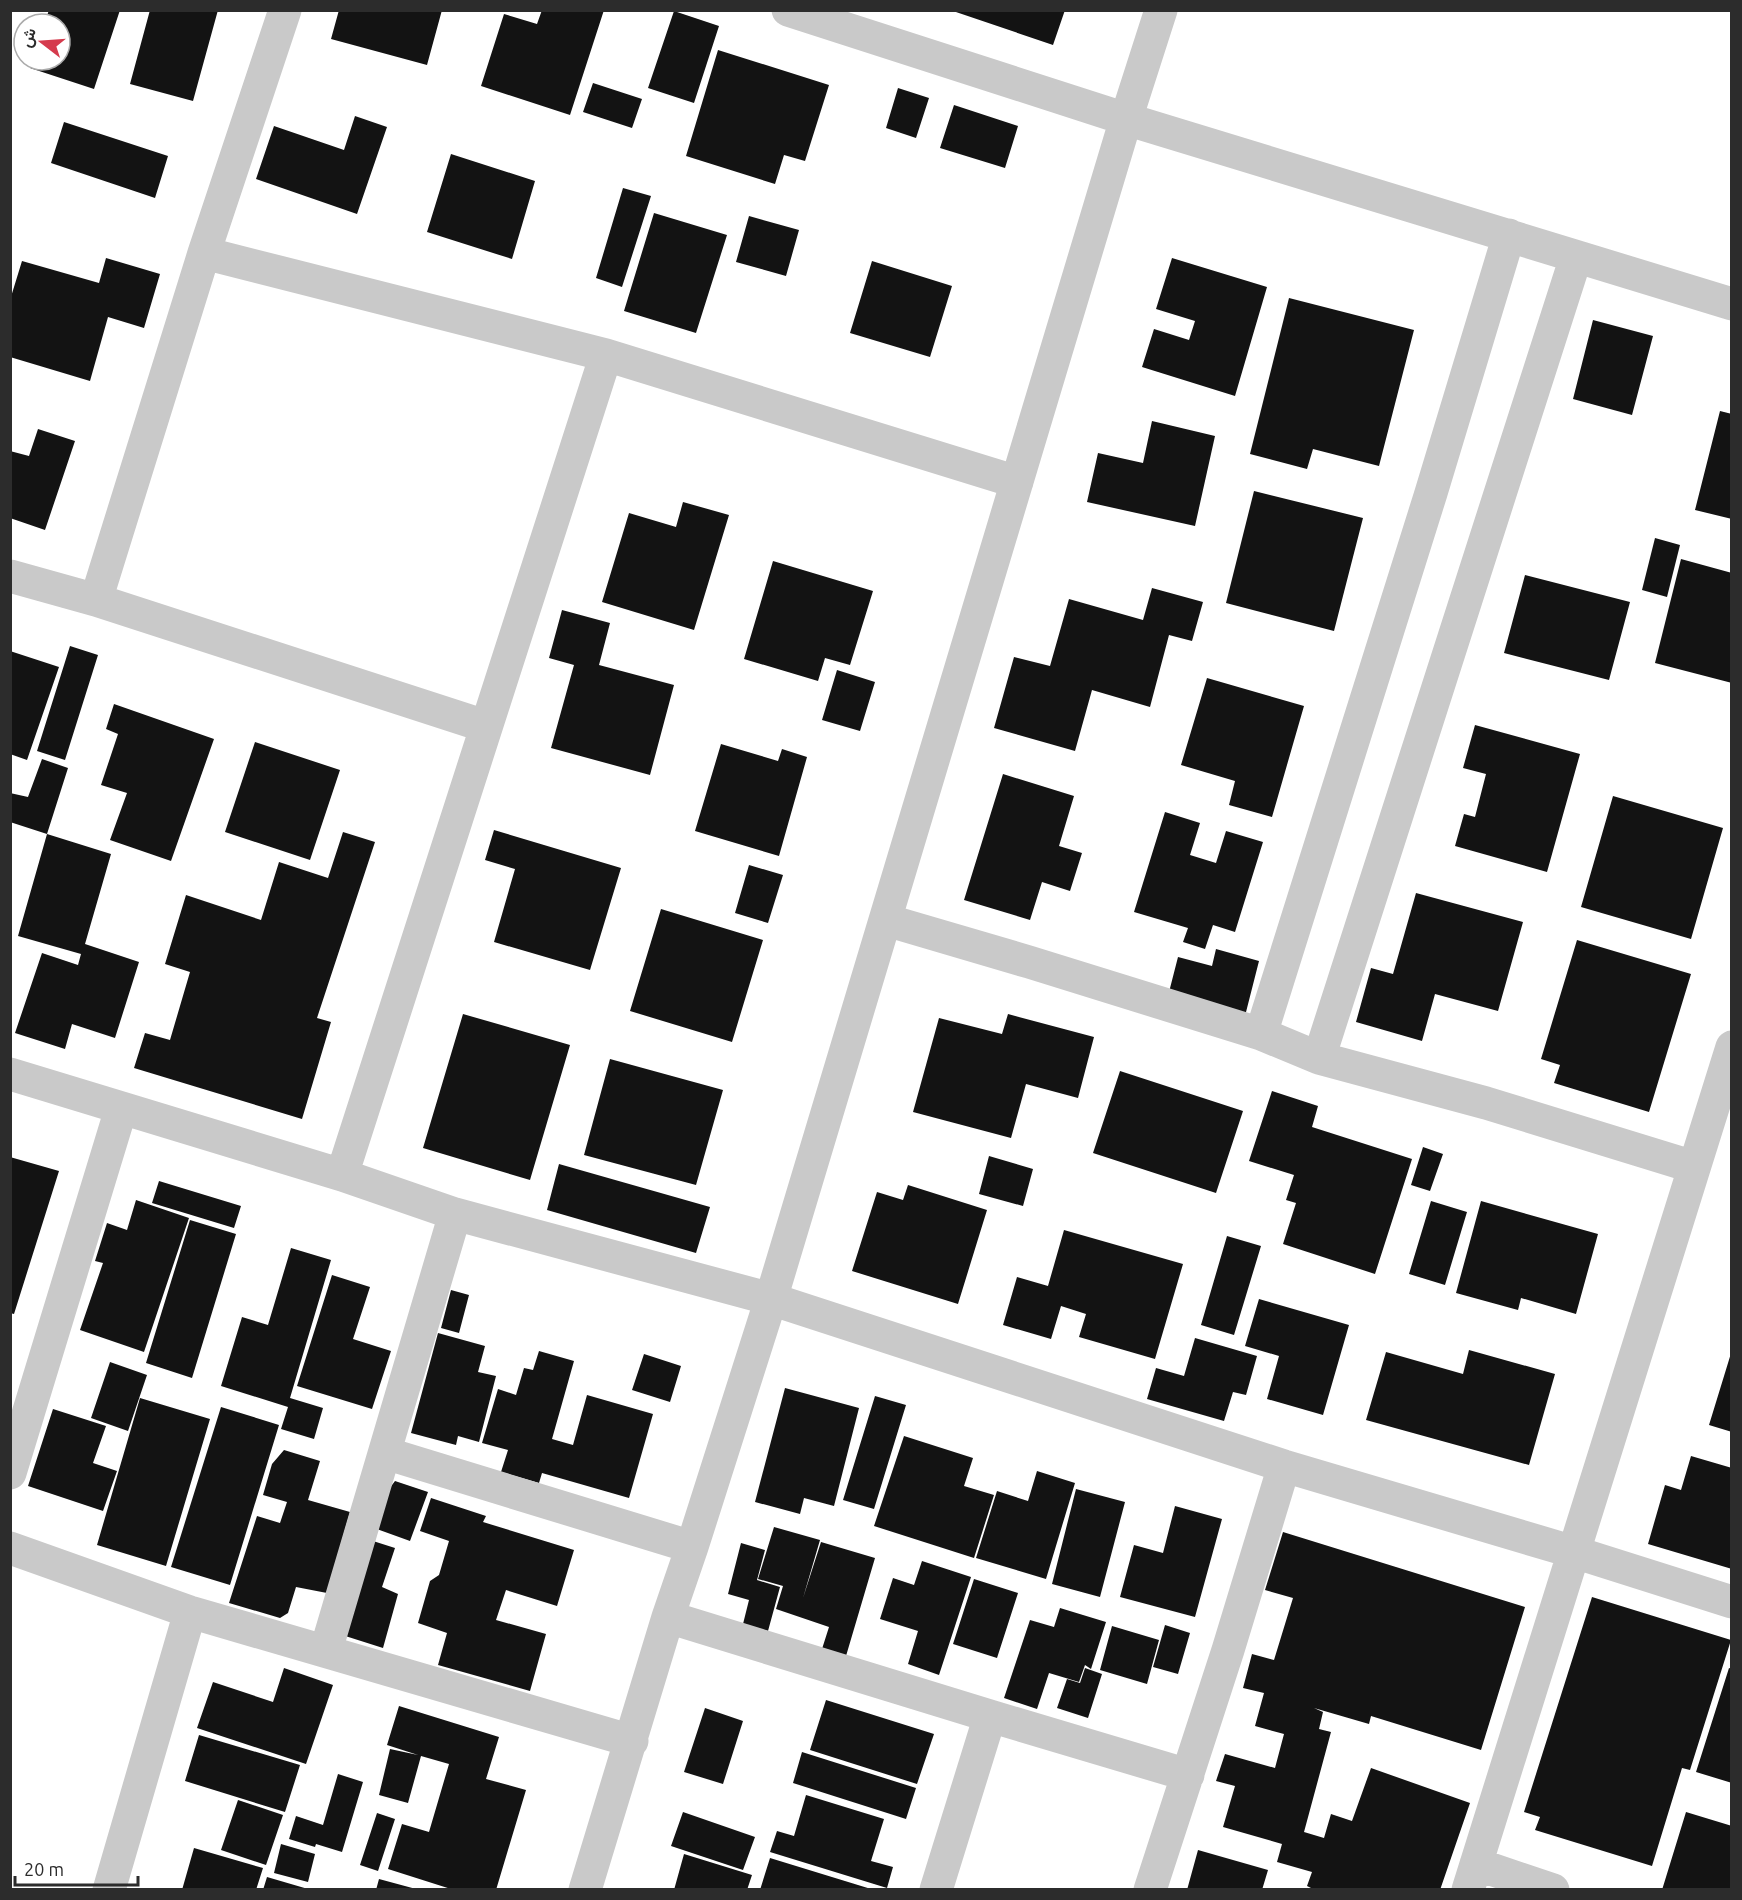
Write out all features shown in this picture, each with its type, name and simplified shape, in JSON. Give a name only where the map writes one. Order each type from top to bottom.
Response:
[{"type":"street","points":[[96,600],[204,253],[285,10]]},
{"type":"street","points":[[788,10],[1126,119],[1731,304]]},
{"type":"street","points":[[585,1890],[668,1617],[771,1299],[1126,119],[1161,10]]},
{"type":"street","points":[[1260,1034],[1431,493],[1509,235]]},
{"type":"street","points":[[204,253],[606,355],[1017,482]]},
{"type":"street","points":[[1319,1058],[1576,257]]},
{"type":"street","points":[[342,1175],[606,355]]},
{"type":"street","points":[[10,576],[96,600],[485,726]]},
{"type":"street","points":[[886,921],[1029,962],[1260,1034],[1319,1058],[1486,1103],[1694,1167]]},
{"type":"street","points":[[1553,1890],[1472,1877],[1731,1047]]},
{"type":"street","points":[[10,1074],[342,1175],[455,1214],[771,1299],[1284,1466],[1574,1552],[1731,1602]]},
{"type":"street","points":[[10,1473],[121,1109]]},
{"type":"street","points":[[326,1650],[455,1214]]},
{"type":"street","points":[[385,1453],[692,1547]]},
{"type":"street","points":[[1150,1890],[1284,1466]]},
{"type":"street","points":[[10,1548],[190,1612],[632,1741]]},
{"type":"street","points":[[109,1890],[190,1612]]},
{"type":"street","points":[[668,1617],[1188,1775]]},
{"type":"street","points":[[936,1890],[990,1716]]},
{"type":"building","points":[[49,10],[120,10],[94,89],[42,72],[72,72],[72,12],[48,12]]},
{"type":"building","points":[[150,10],[218,10],[193,101],[130,84]]},
{"type":"building","points":[[339,10],[442,10],[427,65],[331,39]]},
{"type":"building","points":[[542,10],[604,10],[570,115],[481,86],[504,14],[537,24]]},
{"type":"building","points":[[950,10],[1065,10],[1053,45]]},
{"type":"building","points":[[674,11],[719,26],[694,103],[648,88]]},
{"type":"building","points":[[718,50],[829,85],[805,161],[784,155],[775,184],[686,156]]},
{"type":"building","points":[[593,83],[642,99],[632,128],[583,112]]},
{"type":"building","points":[[898,88],[929,98],[916,138],[886,128]]},
{"type":"building","points":[[954,105],[1018,126],[1005,168],[940,148]]},
{"type":"building","points":[[355,116],[387,127],[357,214],[256,179],[274,126],[344,150]]},
{"type":"building","points":[[64,122],[168,156],[155,198],[51,163]]},
{"type":"building","points":[[451,154],[535,181],[512,259],[427,232]]},
{"type":"building","points":[[623,188],[651,196],[622,287],[596,278]]},
{"type":"building","points":[[654,213],[727,235],[696,333],[624,311]]},
{"type":"building","points":[[749,216],[799,230],[786,276],[736,262]]},
{"type":"building","points":[[106,258],[160,274],[144,328],[108,317],[90,381],[10,357],[10,300],[22,261],[99,283]]},
{"type":"building","points":[[1172,258],[1267,287],[1235,396],[1142,367],[1154,329],[1189,340],[1195,321],[1156,309]]},
{"type":"building","points":[[872,261],[952,286],[930,357],[850,333]]},
{"type":"building","points":[[1289,298],[1414,330],[1379,466],[1313,449],[1307,469],[1250,454]]},
{"type":"building","points":[[1593,320],[1653,336],[1632,415],[1573,399]]},
{"type":"building","points":[[1720,411],[1732,414],[1732,519],[1695,510]]},
{"type":"building","points":[[1152,421],[1215,436],[1195,526],[1087,502],[1098,453],[1143,463]]},
{"type":"building","points":[[38,429],[75,441],[45,530],[10,518],[10,451],[29,456]]},
{"type":"building","points":[[1254,491],[1363,518],[1334,631],[1226,603]]},
{"type":"building","points":[[683,502],[729,515],[694,630],[602,602],[629,513],[676,527]]},
{"type":"building","points":[[1655,538],[1680,545],[1667,597],[1642,590]]},
{"type":"building","points":[[1681,559],[1732,573],[1732,683],[1655,663]]},
{"type":"building","points":[[773,561],[873,591],[850,665],[825,658],[818,681],[744,659]]},
{"type":"building","points":[[1525,575],[1630,602],[1609,680],[1504,653]]},
{"type":"building","points":[[1152,588],[1203,602],[1192,641],[1169,635],[1150,707],[1092,690],[1075,751],[994,728],[1014,657],[1050,666],[1069,599],[1143,620]]},
{"type":"building","points":[[562,610],[610,623],[599,665],[674,685],[650,775],[551,748],[574,665],[549,658]]},
{"type":"building","points":[[70,646],[98,655],[65,760],[37,751]]},
{"type":"building","points":[[10,651],[59,667],[27,760],[10,754]]},
{"type":"building","points":[[837,670],[875,682],[860,731],[822,720]]},
{"type":"building","points":[[1207,678],[1304,706],[1272,817],[1229,805],[1235,781],[1181,765]]},
{"type":"building","points":[[114,704],[214,739],[171,861],[110,840],[127,793],[101,785],[118,734],[106,729]]},
{"type":"building","points":[[1475,725],[1580,754],[1547,872],[1455,846],[1464,814],[1475,817],[1486,774],[1463,768]]},
{"type":"building","points":[[255,742],[340,770],[310,860],[225,832]]},
{"type":"building","points":[[721,744],[778,761],[782,749],[807,757],[779,856],[695,831]]},
{"type":"building","points":[[42,759],[68,768],[47,834],[10,822],[10,793],[28,797]]},
{"type":"building","points":[[1003,774],[1074,796],[1059,846],[1082,853],[1070,891],[1042,882],[1030,920],[964,900]]},
{"type":"building","points":[[1613,796],[1723,828],[1691,939],[1581,907]]},
{"type":"building","points":[[1165,812],[1200,823],[1190,855],[1216,863],[1226,831],[1263,842],[1235,932],[1213,925],[1205,949],[1183,942],[1188,928],[1134,912]]},
{"type":"building","points":[[494,830],[621,868],[590,970],[494,942],[515,869],[485,860]]},
{"type":"building","points":[[343,832],[375,842],[317,1018],[331,1022],[302,1119],[134,1068],[145,1033],[170,1040],[190,972],[165,964],[186,895],[261,920],[279,862],[328,878]]},
{"type":"building","points":[[47,834],[111,854],[85,944],[139,962],[115,1038],[72,1024],[65,1049],[15,1033],[42,953],[78,965],[81,954],[18,936]]},
{"type":"building","points":[[749,865],[783,875],[768,923],[735,913]]},
{"type":"building","points":[[1416,893],[1523,922],[1498,1011],[1435,994],[1422,1041],[1356,1022],[1371,968],[1393,974]]},
{"type":"building","points":[[661,909],[763,940],[732,1042],[630,1011]]},
{"type":"building","points":[[1577,940],[1691,974],[1649,1112],[1554,1083],[1560,1065],[1541,1059]]},
{"type":"building","points":[[1216,949],[1259,961],[1245,1016],[1168,996],[1178,957],[1212,966]]},
{"type":"building","points":[[463,1014],[570,1045],[530,1180],[423,1148]]},
{"type":"building","points":[[1008,1014],[1094,1037],[1078,1098],[1026,1084],[1011,1138],[913,1112],[939,1018],[1002,1034]]},
{"type":"building","points":[[610,1059],[723,1090],[696,1185],[584,1155]]},
{"type":"building","points":[[1120,1071],[1243,1111],[1216,1193],[1093,1153]]},
{"type":"building","points":[[1272,1091],[1318,1106],[1312,1127],[1412,1159],[1375,1274],[1283,1244],[1296,1203],[1286,1200],[1294,1175],[1249,1161]]},
{"type":"building","points":[[1423,1147],[1443,1154],[1430,1191],[1411,1185]]},
{"type":"building","points":[[989,1156],[1033,1169],[1023,1206],[979,1194]]},
{"type":"building","points":[[10,1157],[59,1171],[14,1314],[10,1313]]},
{"type":"building","points":[[559,1164],[710,1207],[696,1253],[547,1210]]},
{"type":"building","points":[[159,1181],[241,1206],[234,1228],[152,1203]]},
{"type":"building","points":[[908,1185],[987,1210],[958,1304],[852,1271],[877,1192],[903,1200]]},
{"type":"building","points":[[136,1200],[189,1218],[144,1352],[80,1330],[103,1263],[95,1261],[107,1223],[127,1230]]},
{"type":"building","points":[[1431,1201],[1467,1212],[1445,1285],[1409,1274]]},
{"type":"building","points":[[1481,1201],[1598,1234],[1576,1314],[1521,1298],[1518,1310],[1456,1293]]},
{"type":"building","points":[[190,1220],[236,1234],[192,1378],[146,1363]]},
{"type":"building","points":[[1064,1230],[1183,1264],[1155,1359],[1079,1337],[1086,1314],[1061,1306],[1051,1339],[1003,1325],[1017,1277],[1048,1286]]},
{"type":"building","points":[[1227,1236],[1261,1246],[1234,1335],[1201,1325]]},
{"type":"building","points":[[291,1248],[331,1260],[290,1398],[323,1408],[314,1439],[281,1429],[288,1407],[221,1386],[242,1317],[268,1325]]},
{"type":"building","points":[[332,1275],[370,1287],[353,1339],[391,1351],[372,1409],[297,1386]]},
{"type":"building","points":[[451,1290],[469,1295],[459,1333],[441,1328]]},
{"type":"building","points":[[1259,1299],[1349,1325],[1323,1415],[1267,1399],[1279,1356],[1245,1346]]},
{"type":"building","points":[[438,1333],[485,1346],[478,1372],[496,1376],[479,1442],[458,1436],[456,1445],[411,1433]]},
{"type":"building","points":[[1195,1338],[1257,1356],[1246,1395],[1233,1392],[1224,1421],[1147,1399],[1156,1368],[1184,1376]]},
{"type":"building","points":[[1469,1350],[1555,1374],[1529,1465],[1366,1420],[1386,1352],[1463,1374]]},
{"type":"building","points":[[1732,1350],[1732,1432],[1709,1425]]},
{"type":"building","points":[[539,1351],[574,1361],[552,1439],[573,1445],[587,1395],[653,1414],[629,1498],[542,1473],[539,1483],[501,1472],[508,1450],[482,1443],[498,1389],[516,1395],[524,1368],[533,1370]]},
{"type":"building","points":[[644,1354],[681,1366],[670,1402],[632,1390]]},
{"type":"building","points":[[110,1362],[147,1375],[128,1431],[91,1418]]},
{"type":"building","points":[[785,1388],[859,1408],[834,1506],[804,1498],[800,1514],[755,1502]]},
{"type":"building","points":[[875,1396],[906,1405],[874,1509],[843,1500]]},
{"type":"building","points":[[140,1398],[210,1419],[166,1566],[97,1545]]},
{"type":"building","points":[[221,1407],[279,1425],[230,1585],[171,1567]]},
{"type":"building","points":[[53,1409],[106,1426],[93,1463],[117,1471],[103,1511],[28,1486]]},
{"type":"building","points":[[904,1436],[973,1458],[964,1486],[994,1495],[974,1558],[874,1526]]},
{"type":"building","points":[[284,1450],[320,1461],[308,1500],[350,1512],[327,1593],[296,1587],[288,1613],[280,1618],[229,1603],[257,1516],[280,1523],[287,1502],[263,1495],[272,1464]]},
{"type":"building","points":[[1691,1456],[1732,1468],[1732,1569],[1648,1544],[1665,1485],[1681,1490]]},
{"type":"building","points":[[1037,1471],[1075,1483],[1046,1579],[976,1558],[997,1491],[1028,1501]]},
{"type":"building","points":[[395,1481],[428,1492],[410,1541],[374,1528],[386,1493]]},
{"type":"building","points":[[1076,1489],[1125,1502],[1100,1597],[1052,1584]]},
{"type":"building","points":[[431,1498],[486,1516],[483,1522],[574,1550],[557,1606],[506,1590],[496,1620],[546,1634],[530,1691],[438,1665],[447,1633],[418,1623],[430,1581],[439,1575],[449,1541],[420,1531]]},
{"type":"building","points":[[1175,1506],[1222,1519],[1195,1617],[1120,1597],[1134,1545],[1163,1553]]},
{"type":"building","points":[[774,1527],[820,1540],[803,1598],[821,1542],[875,1558],[846,1656],[822,1649],[829,1627],[776,1609],[783,1586],[758,1579]]},
{"type":"building","points":[[1283,1532],[1525,1607],[1481,1750],[1371,1716],[1369,1724],[1314,1708],[1323,1712],[1319,1729],[1331,1732],[1304,1832],[1324,1838],[1331,1814],[1352,1821],[1371,1768],[1470,1803],[1440,1890],[1315,1890],[1307,1886],[1312,1872],[1277,1862],[1282,1844],[1223,1827],[1235,1786],[1216,1781],[1225,1754],[1275,1768],[1284,1734],[1255,1726],[1264,1693],[1243,1688],[1252,1654],[1274,1660],[1293,1598],[1265,1590]]},
{"type":"building","points":[[373,1541],[395,1548],[382,1587],[398,1594],[383,1648],[339,1634]]},
{"type":"building","points":[[741,1543],[765,1550],[757,1580],[780,1587],[768,1631],[743,1624],[749,1600],[728,1594]]},
{"type":"building","points":[[922,1561],[971,1577],[939,1675],[908,1664],[918,1631],[880,1619],[893,1578],[914,1585]]},
{"type":"building","points":[[974,1579],[1018,1593],[997,1658],[953,1644]]},
{"type":"building","points":[[1592,1597],[1731,1640],[1690,1770],[1682,1768],[1652,1866],[1535,1830],[1540,1817],[1524,1812]]},
{"type":"building","points":[[1060,1608],[1106,1622],[1091,1669],[1085,1665],[1079,1682],[1049,1673],[1037,1709],[1004,1698],[1030,1620],[1054,1627]]},
{"type":"building","points":[[1165,1625],[1190,1633],[1178,1674],[1153,1667]]},
{"type":"building","points":[[1112,1626],[1159,1640],[1147,1684],[1100,1670]]},
{"type":"building","points":[[284,1668],[333,1685],[306,1764],[197,1728],[213,1682],[273,1702]]},
{"type":"building","points":[[1085,1668],[1102,1674],[1088,1718],[1057,1708],[1067,1679],[1080,1683]]},
{"type":"building","points":[[1729,1668],[1732,1669],[1732,1783],[1696,1772]]},
{"type":"building","points":[[826,1700],[934,1734],[917,1784],[810,1750]]},
{"type":"building","points":[[399,1706],[499,1737],[486,1779],[526,1790],[496,1890],[454,1890],[388,1869],[402,1824],[429,1832],[449,1764],[421,1756],[408,1803],[379,1795],[390,1749],[418,1755],[387,1745]]},
{"type":"building","points":[[705,1708],[743,1721],[723,1784],[684,1772]]},
{"type":"building","points":[[199,1735],[300,1765],[285,1812],[185,1781]]},
{"type":"building","points":[[802,1752],[916,1788],[906,1819],[793,1783]]},
{"type":"building","points":[[338,1774],[363,1782],[342,1852],[289,1839],[296,1816],[323,1825]]},
{"type":"building","points":[[806,1795],[884,1819],[871,1861],[893,1867],[887,1888],[770,1852],[777,1831],[794,1836]]},
{"type":"building","points":[[238,1800],[283,1815],[266,1865],[221,1850]]},
{"type":"building","points":[[683,1812],[755,1837],[743,1870],[671,1846]]},
{"type":"building","points":[[1686,1812],[1732,1826],[1732,1890],[1662,1890]]},
{"type":"building","points":[[377,1813],[395,1819],[378,1871],[360,1865]]},
{"type":"building","points":[[281,1844],[315,1854],[308,1882],[274,1873]]},
{"type":"building","points":[[194,1848],[263,1868],[256,1890],[182,1890]]},
{"type":"building","points":[[1198,1850],[1268,1870],[1262,1890],[1187,1890]]},
{"type":"building","points":[[684,1854],[752,1875],[747,1890],[674,1890]]},
{"type":"building","points":[[770,1858],[871,1889],[871,1890],[760,1890]]},
{"type":"building","points":[[267,1877],[308,1889],[308,1890],[263,1890]]},
{"type":"building","points":[[379,1879],[416,1889],[416,1890],[376,1890]]}]
